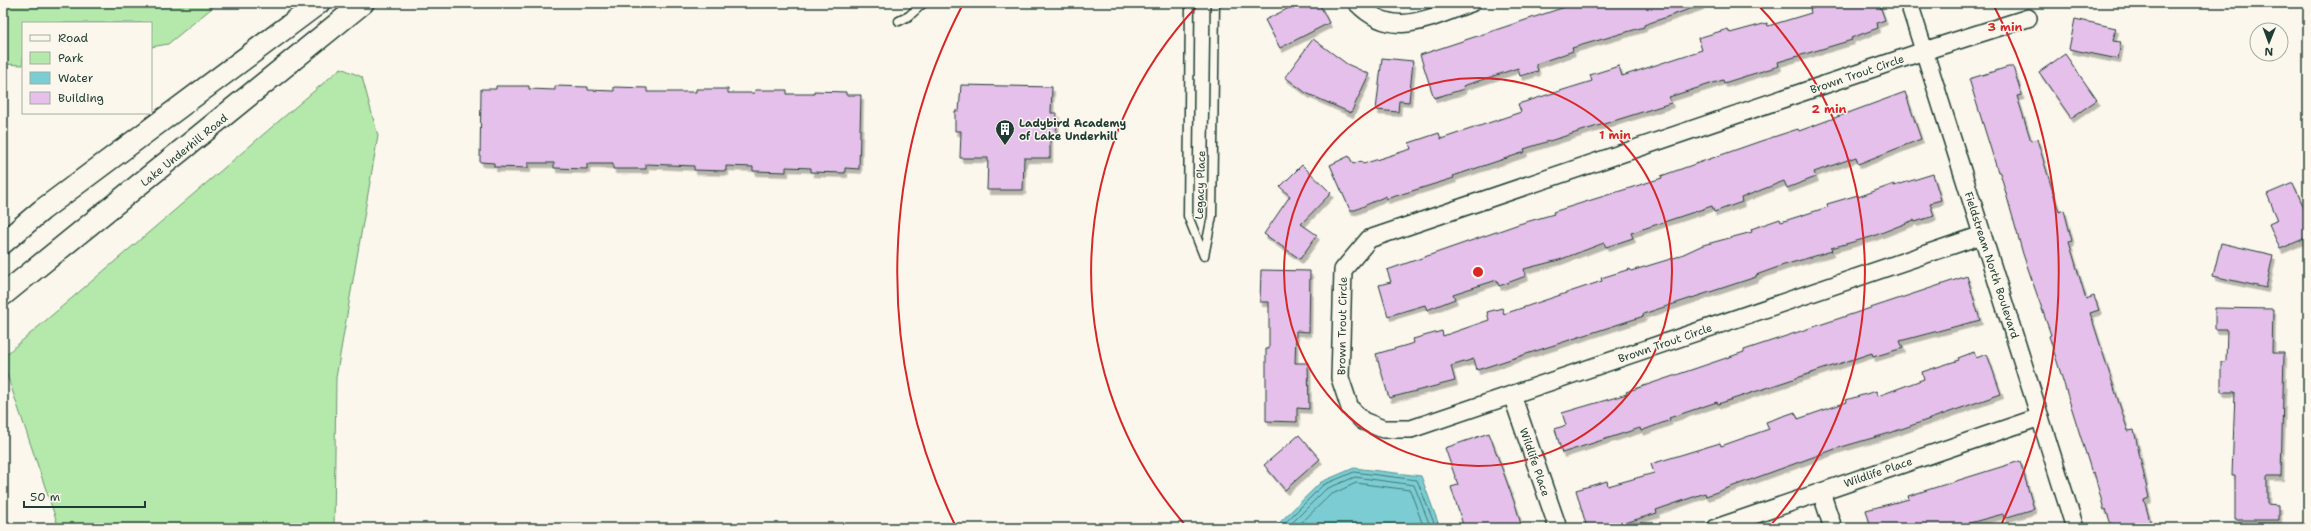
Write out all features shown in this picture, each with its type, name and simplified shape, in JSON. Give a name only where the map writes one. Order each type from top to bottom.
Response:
[{"type":"street","points":[[7,238],[319,3]]},
{"type":"street","name":"Lake Underhill Road","points":[[3,295],[363,3]]},
{"type":"street","points":[[1357,3],[1366,12],[1385,23],[1405,25],[1471,3]]},
{"type":"street","name":"Fieldstream North Boulevard","points":[[1909,3],[2075,528]]},
{"type":"street","name":"Brown Trout Circle","points":[[1982,235],[1512,396],[1411,429],[1383,429],[1363,421],[1350,408],[1340,378],[1343,270],[1369,239],[1924,51],[2028,18]]},
{"type":"street","name":"Wildlife Place","points":[[1512,396],[1558,528]]},
{"type":"street","name":"Wildlife Place","points":[[1716,528],[2040,417]]},
{"type":"street","points":[[1821,492],[1833,528]]},
{"type":"lane","points":[[900,21],[914,12],[923,3]]},
{"type":"lane","name":"Legacy Place","points":[[1190,3],[1188,216],[1204,256],[1212,216],[1215,3]]},
{"type":"green space","points":[[3,3],[218,3],[168,44],[152,47],[152,22],[22,22],[22,65],[3,64]]},
{"type":"green space","points":[[341,68],[362,77],[378,136],[336,378],[334,528],[59,528],[3,363],[3,357]]},
{"type":"water","points":[[1354,468],[1421,476],[1440,528],[1274,528],[1321,482]]},
{"type":"building","points":[[1299,3],[1319,3],[1329,23],[1280,48],[1265,20]]},
{"type":"building","points":[[1577,3],[1701,3],[1701,5],[1644,25],[1644,27],[1572,48],[1573,51],[1536,64],[1538,71],[1520,76],[1518,68],[1463,86],[1464,89],[1434,98],[1420,55]]},
{"type":"building","points":[[1829,3],[1879,3],[1885,20],[1877,23],[1878,28],[1851,38],[1852,40],[1778,62],[1779,66],[1724,83],[1723,80],[1669,97],[1671,103],[1524,149],[1525,152],[1453,176],[1454,178],[1386,199],[1386,196],[1355,210],[1350,210],[1330,165],[1349,156],[1353,164],[1361,161],[1363,164],[1411,149],[1409,143],[1439,133],[1441,139],[1521,112],[1518,104],[1592,81],[1590,75],[1619,66],[1622,76],[1702,50],[1698,38],[1728,29],[1730,33],[1767,23],[1768,26],[1811,13],[1810,9]]},
{"type":"building","points":[[2075,19],[2116,28],[2113,41],[2121,42],[2118,59],[2069,49]]},
{"type":"building","points":[[1313,39],[1347,64],[1369,74],[1351,113],[1306,93],[1285,77]]},
{"type":"building","points":[[2065,54],[2097,100],[2071,118],[2039,72]]},
{"type":"building","points":[[1382,58],[1413,61],[1409,102],[1399,101],[1398,112],[1376,110]]},
{"type":"building","points":[[2008,67],[2013,67],[2022,95],[2017,96],[2031,141],[2037,139],[2059,212],[2064,210],[2072,241],[2069,242],[2086,299],[2094,296],[2099,310],[2090,313],[2128,431],[2134,430],[2149,498],[2144,500],[2152,528],[2112,528],[2106,509],[2104,510],[2094,472],[2092,473],[2049,336],[2051,335],[2023,254],[2000,172],[1998,172],[1969,79]]},
{"type":"building","name":"Ladybird Academy of Lake Underhill","points":[[961,85],[1052,87],[1051,113],[1057,113],[1056,134],[1050,134],[1050,158],[1024,158],[1023,190],[987,190],[988,158],[960,158],[961,131],[955,131],[955,111],[959,111]]},
{"type":"building","points":[[496,86],[529,86],[529,89],[555,90],[555,86],[588,87],[588,90],[614,91],[614,87],[647,88],[647,92],[696,92],[696,89],[728,89],[728,93],[754,93],[755,90],[787,90],[787,94],[814,94],[814,91],[846,92],[846,95],[861,95],[859,169],[845,168],[845,173],[811,172],[811,168],[786,167],[786,172],[753,171],[753,167],[726,166],[726,171],[694,170],[694,166],[646,164],[646,169],[613,169],[613,164],[587,164],[587,169],[554,168],[554,163],[528,163],[528,168],[494,167],[494,163],[480,162],[481,89],[496,89]]},
{"type":"building","points":[[1905,92],[1921,139],[1858,164],[1856,157],[1814,172],[1816,177],[1787,188],[1784,181],[1741,198],[1742,202],[1714,212],[1712,206],[1631,233],[1633,238],[1606,247],[1604,243],[1559,260],[1524,269],[1526,276],[1499,286],[1497,280],[1453,294],[1455,299],[1427,310],[1425,305],[1388,316],[1379,285],[1391,282],[1387,270],[1519,224],[1554,214],[1553,212],[1662,178],[1661,176],[1761,141],[1798,129],[1799,131]]},
{"type":"building","points":[[1302,165],[1331,193],[1301,224],[1317,235],[1300,259],[1264,234],[1290,196],[1280,187]]},
{"type":"building","points":[[1933,174],[1941,200],[1930,203],[1934,216],[1915,222],[1914,220],[1871,237],[1831,248],[1832,251],[1784,265],[1756,275],[1756,277],[1643,314],[1644,316],[1477,370],[1474,359],[1451,366],[1455,381],[1389,398],[1376,354],[1414,343],[1413,339],[1442,331],[1443,336],[1489,320],[1487,312],[1502,308],[1504,314],[1602,281],[1601,278],[1630,269],[1631,271],[1677,257],[1703,245],[1752,232],[1751,229],[1780,219],[1781,222],[1828,207],[1827,204],[1858,195],[1858,197],[1894,184],[1894,186]]},
{"type":"building","points":[[2293,183],[2308,217],[2308,237],[2280,249],[2269,224],[2278,220],[2267,194]]},
{"type":"building","points":[[2221,243],[2273,255],[2266,288],[2213,276]]},
{"type":"building","points":[[1261,270],[1310,271],[1309,332],[1296,331],[1295,363],[1308,363],[1309,409],[1297,408],[1297,422],[1266,421],[1266,349],[1269,349],[1269,302],[1260,302]]},
{"type":"building","points":[[1967,276],[1980,320],[1900,341],[1903,348],[1873,357],[1872,353],[1718,404],[1717,402],[1669,418],[1670,420],[1641,431],[1640,428],[1562,453],[1555,429],[1566,425],[1562,413],[1627,394],[1626,392],[1744,352],[1744,350]]},
{"type":"building","points":[[2215,308],[2273,309],[2272,353],[2284,353],[2281,476],[2267,476],[2267,504],[2279,505],[2279,520],[2235,520],[2235,475],[2232,475],[2235,392],[2221,392],[2221,362],[2226,362],[2227,329],[2215,329]]},
{"type":"building","points":[[1974,352],[1976,358],[1987,354],[2001,394],[1890,433],[1838,448],[1706,496],[1705,493],[1656,510],[1657,513],[1609,528],[1587,528],[1576,490],[1607,481],[1608,486],[1654,473],[1651,464],[1720,443],[1721,446],[1769,429],[1766,422],[1795,412],[1798,419],[1847,402],[1846,400],[1876,391],[1878,396],[1924,379],[1922,372],[1959,360],[1958,358]]},
{"type":"building","points":[[1489,433],[1516,507],[1522,528],[1464,528],[1451,487],[1458,485],[1445,448]]},
{"type":"building","points":[[1299,435],[1320,459],[1285,490],[1264,465]]},
{"type":"building","points":[[2020,461],[2034,509],[2004,518],[2003,514],[1951,528],[1871,528],[1866,510],[1909,499],[1908,496]]},
{"type":"place","name":"Ladybird Academy of Lake Underhill","points":[[1005,146]]}]
